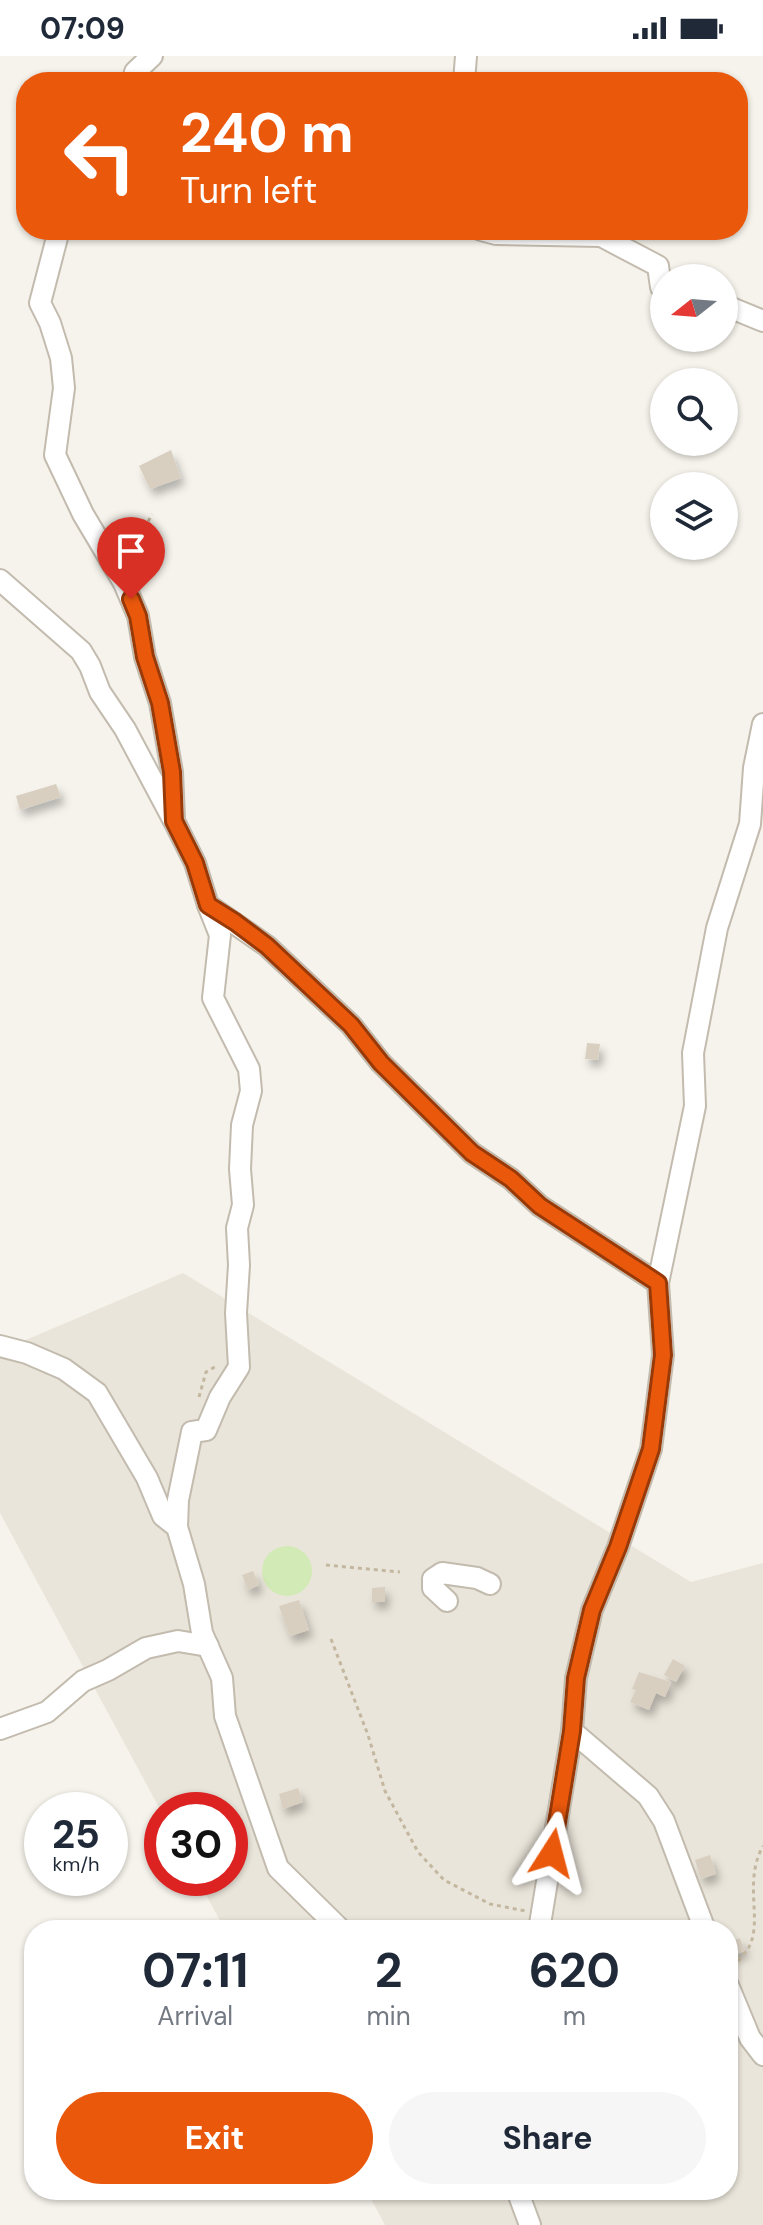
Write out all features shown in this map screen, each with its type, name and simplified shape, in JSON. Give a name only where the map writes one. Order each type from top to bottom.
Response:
[{"type":"street","points":[[135,72],[152,56]]},
{"type":"street","points":[[56,240],[40,303],[61,358],[64,388],[55,455],[138,616],[145,657],[160,703],[172,772],[174,821]]},
{"type":"street","points":[[609,240],[654,264]]},
{"type":"street","points":[[738,311],[763,321]]},
{"type":"street","points":[[0,580],[81,651],[100,692],[125,729],[195,863],[220,935],[213,998],[249,1069],[251,1091],[242,1125],[240,1169],[243,1205],[237,1228],[239,1367],[220,1397],[206,1430],[192,1432],[178,1500],[177,1527],[194,1584],[201,1641],[222,1678],[225,1716],[253,1789],[278,1868],[331,1920]]},
{"type":"street","points":[[540,1920],[572,1731],[576,1678],[592,1610],[618,1547],[651,1449],[663,1355],[658,1283],[695,1106],[693,1053],[717,928],[750,824],[754,768],[763,724]]},
{"type":"street","points":[[208,905],[267,946],[351,1025],[381,1063],[472,1153],[511,1179],[540,1206],[658,1283]]},
{"type":"street","points":[[0,1346],[27,1353],[64,1369],[97,1393],[147,1478],[163,1516],[177,1527]]},
{"type":"street","points":[[447,1601],[433,1588],[433,1579],[442,1573],[477,1578],[490,1584]]},
{"type":"street","points":[[0,1729],[47,1712],[83,1681],[146,1648],[178,1641],[201,1641]]},
{"type":"street","points":[[572,1731],[648,1796],[664,1821],[701,1920]]},
{"type":"street","points":[[738,2023],[763,2054]]},
{"type":"street","points":[[521,2200],[530,2225]]},
{"type":"path","points":[[115,569],[129,559],[152,514]]},
{"type":"path","points":[[326,1565],[400,1572]]},
{"type":"path","points":[[331,1639],[368,1735],[385,1791],[418,1852],[444,1880],[490,1904],[534,1920]]},
{"type":"path","points":[[738,1961],[750,1946],[754,1931],[754,1865],[763,1846]]},
{"type":"shaded area","points":[[183,1273],[691,1582],[763,1563],[763,2225],[385,2225],[371,2200],[738,2200],[738,1920],[220,1920],[207,1896],[248,1896],[248,1792],[151,1792],[0,1513],[0,1351]]},
{"type":"green space","points":[[287,1546],[305,1553],[312,1571],[305,1589],[287,1596],[269,1589],[262,1571],[269,1553]]},
{"type":"building","points":[[171,450],[181,478],[150,489],[139,466]]},
{"type":"building","points":[[56,784],[61,797],[20,810],[16,796]]},
{"type":"building","points":[[587,1043],[600,1044],[598,1060],[585,1059]]},
{"type":"building","points":[[253,1571],[259,1585],[248,1590],[242,1575]]},
{"type":"building","points":[[385,1587],[385,1602],[372,1602],[372,1588]]},
{"type":"building","points":[[299,1600],[309,1630],[290,1636],[279,1606]]},
{"type":"building","points":[[673,1659],[685,1666],[676,1682],[664,1675]]},
{"type":"building","points":[[639,1672],[671,1682],[665,1697],[656,1693],[649,1710],[630,1702]]},
{"type":"building","points":[[298,1788],[303,1802],[283,1809],[279,1794]]},
{"type":"building","points":[[710,1855],[716,1874],[701,1879],[695,1860]]},
{"type":"building","points":[[738,1939],[745,1951],[738,1954]]},
{"type":"route","points":[[131,599],[160,703],[172,772],[174,821],[195,863],[208,905],[267,946],[351,1025],[381,1063],[472,1153],[511,1179],[540,1206],[658,1283],[663,1355],[651,1449],[618,1547],[592,1610],[576,1678],[572,1731],[552,1853]]}]
